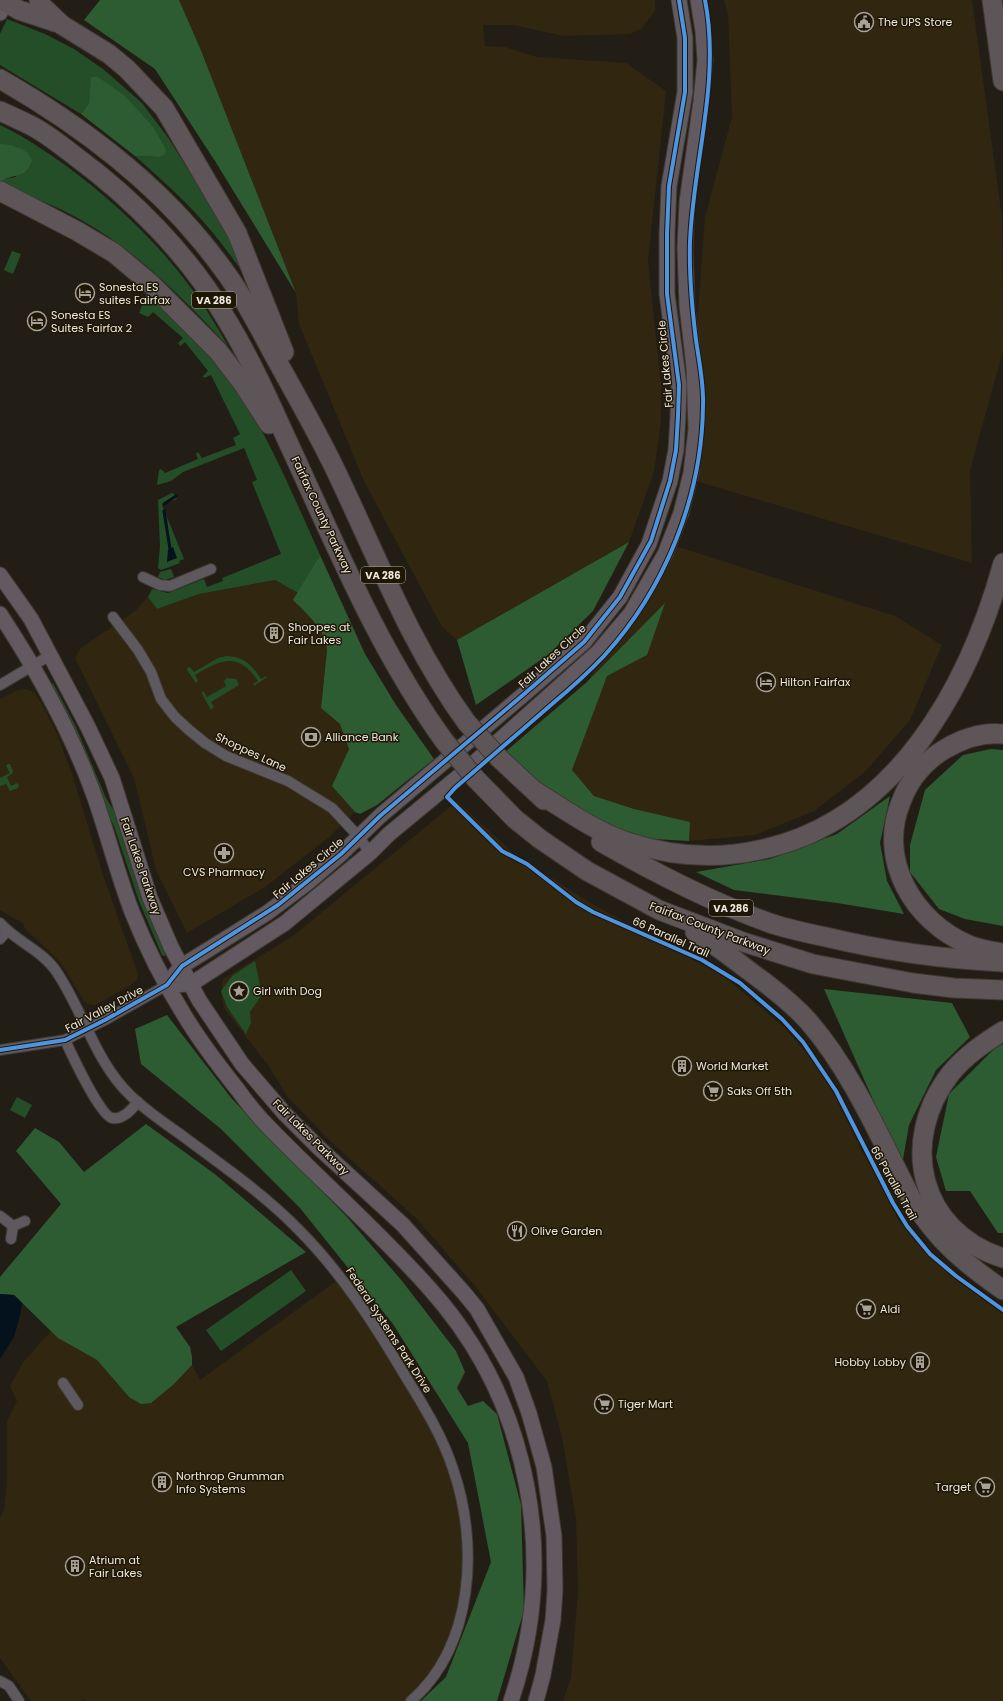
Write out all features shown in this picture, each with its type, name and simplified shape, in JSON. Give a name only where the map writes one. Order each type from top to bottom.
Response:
[{"type":"highway","points":[[39,0],[42,6],[62,25],[109,54],[127,69],[164,108],[175,125],[237,233],[310,421]]},
{"type":"highway","points":[[992,0],[1003,81]]},
{"type":"highway","points":[[3,4],[62,25]]},
{"type":"highway","name":"VA 286","points":[[0,79],[32,97],[96,141],[151,188],[202,242],[238,291],[310,421],[334,467],[390,589],[425,656],[456,708],[467,724],[499,758],[554,809],[608,846],[676,884],[722,905],[769,923],[883,949],[958,960],[1003,962]]},
{"type":"highway","name":"Fairfax County Parkway","points":[[0,111],[33,127],[104,178],[150,222],[205,286],[225,315],[252,364],[342,559],[394,663],[430,722],[445,742],[475,778],[515,819],[540,839],[587,871],[659,910],[743,942],[813,964],[913,983],[954,988],[1003,990]]},
{"type":"highway","points":[[0,191],[47,214],[114,253],[138,272],[218,351],[244,385],[277,435],[342,559]]},
{"type":"highway","points":[[0,200],[25,209],[47,214]]},
{"type":"highway","points":[[535,790],[584,822],[625,842],[674,854],[706,856],[746,853],[792,841],[815,832],[844,815],[882,785],[902,765],[923,738],[948,701],[968,661],[982,628],[1003,563]]},
{"type":"highway","points":[[1003,734],[968,738],[954,744],[928,761],[914,778],[903,795],[896,815],[893,837],[895,862],[900,875],[911,898],[926,916],[944,932],[970,945],[1003,953]]},
{"type":"highway","points":[[659,910],[704,937],[738,961],[783,997],[808,1022],[830,1049],[844,1072],[923,1218],[952,1251],[970,1267],[1003,1290]]},
{"type":"highway","points":[[1003,1031],[970,1053],[951,1074],[941,1088],[932,1107],[924,1132],[922,1162],[923,1174],[929,1192],[945,1220],[967,1241],[983,1251],[1003,1258]]},
{"type":"main road","name":"Fair Lakes Circle","points":[[167,985],[182,966],[267,913],[307,883],[359,837],[380,816],[584,642],[620,597],[651,541],[670,481],[676,450],[678,416],[678,385],[667,294],[667,234],[670,186],[685,92],[686,39],[679,0]]},
{"type":"main road","points":[[167,985],[191,984],[285,923],[370,853],[389,834],[485,754],[598,652],[631,613],[665,554],[681,513],[691,474],[696,429],[694,366],[687,306],[685,248],[687,202],[705,60],[703,31],[698,0]]},
{"type":"main road","name":"Fair Lakes Parkway","points":[[0,575],[31,620],[88,726],[112,778],[150,898],[171,947],[199,1000],[242,1064],[285,1114],[318,1147],[403,1225],[464,1293],[477,1309],[516,1377],[529,1413],[544,1467],[554,1536],[556,1590],[553,1620],[543,1675],[536,1701]]},
{"type":"main road","name":"Fair Lakes Parkway","points":[[0,614],[32,666],[60,716],[95,799],[131,908],[167,985],[200,1039],[258,1117],[382,1238],[430,1288],[456,1322],[493,1380],[519,1452],[533,1521],[535,1571],[532,1616],[526,1653],[511,1701]]},
{"type":"street","points":[[143,577],[160,585],[170,586],[211,569]]},
{"type":"street","name":"Shoppes Lane","points":[[113,617],[138,650],[147,666],[161,699],[189,730],[205,743],[226,756],[288,782],[309,793],[332,808],[359,837],[370,853]]},
{"type":"street","points":[[0,685],[49,656]]},
{"type":"street","points":[[0,939],[3,927]]},
{"type":"street","name":"Federal Systems Park Drive","points":[[3,927],[45,958],[57,971],[114,1077],[123,1088],[138,1102],[265,1199],[296,1226],[324,1256],[360,1303],[438,1432],[454,1470],[463,1507],[467,1552],[465,1586],[460,1618],[450,1650],[435,1676],[411,1701]]},
{"type":"street","name":"Fair Valley Drive","points":[[0,1050],[65,1040],[105,1020],[167,985]]},
{"type":"street","points":[[65,1040],[88,1086],[106,1115],[112,1118],[120,1117],[128,1112],[138,1102]]},
{"type":"street","points":[[0,1216],[13,1226]]},
{"type":"street","points":[[13,1226],[25,1221]]},
{"type":"street","points":[[11,1239],[13,1226]]},
{"type":"street","points":[[63,1383],[78,1405]]},
{"type":"street","points":[[0,1681],[9,1686],[19,1701]]},
{"type":"shaded area","points":[[179,0],[655,0],[655,11],[642,28],[630,34],[564,36],[513,25],[483,25],[485,46],[505,47],[537,57],[626,63],[666,91],[648,261],[661,387],[661,421],[654,472],[629,542],[457,640],[442,627],[364,481],[299,324],[296,293],[200,48]]},
{"type":"shaded area","points":[[724,0],[972,0],[1002,218],[1003,351],[970,470],[972,563],[689,479],[694,367],[705,217],[732,117],[728,15]]},
{"type":"shaded area","points":[[669,544],[895,616],[942,645],[910,720],[866,771],[814,811],[755,835],[689,841],[594,796],[572,770],[587,682],[631,613]]},
{"type":"shaded area","points":[[275,580],[298,593],[294,601],[312,619],[326,642],[327,650],[321,708],[340,724],[349,749],[333,786],[355,812],[328,838],[265,887],[187,933],[156,870],[134,778],[75,658],[81,648],[135,611],[148,597],[157,609],[199,594]]},
{"type":"shaded area","points":[[25,689],[34,692],[42,704],[58,736],[73,777],[103,875],[138,974],[137,980],[128,987],[95,1005],[88,1004],[84,1001],[60,962],[25,929],[23,923],[0,910],[0,699],[18,690]]},
{"type":"shaded area","points":[[457,801],[514,854],[589,902],[726,978],[785,1028],[825,1075],[861,1149],[900,1223],[956,1276],[1003,1314],[1003,1701],[563,1701],[571,1677],[578,1592],[576,1519],[562,1437],[547,1381],[475,1286],[416,1218],[330,1141],[287,1096],[270,1068],[224,1008],[221,994],[223,979],[293,936]]},
{"type":"shaded area","points":[[342,1277],[390,1351],[455,1476],[467,1557],[456,1635],[411,1701],[86,1701],[84,1699],[80,1701],[31,1701],[0,1658],[0,1518],[4,1510],[7,1481],[7,1421],[17,1401],[10,1386],[24,1361],[52,1330],[58,1338],[97,1360],[129,1397],[174,1384],[192,1365],[200,1380]]},
{"type":"green space","points":[[100,0],[179,0],[200,48],[296,293],[215,161],[155,69],[84,20]]},
{"type":"green space","points":[[7,19],[45,34],[74,49],[103,69],[142,103],[169,139],[215,213],[232,242],[252,286],[229,253],[203,221],[179,196],[135,156],[160,157],[109,85],[97,76],[92,77],[89,103],[81,114],[0,65],[0,34]]},
{"type":"green space","points":[[97,76],[125,96],[153,127],[166,150],[165,154],[160,157],[135,156],[81,114],[89,103],[91,77]]},
{"type":"green space","points":[[0,125],[17,134],[65,165],[102,194],[136,225],[182,276],[205,307],[228,346],[195,311],[159,277],[122,246],[102,232],[52,205],[0,184],[5,179],[16,177],[18,147],[0,144]]},
{"type":"green space","points":[[0,144],[9,145],[27,152],[32,160],[25,172],[5,179],[0,184]]},
{"type":"green space","points":[[12,251],[21,254],[13,274],[4,270]]},
{"type":"green space","points":[[148,291],[160,301],[213,358],[240,394],[266,438],[320,555],[298,593],[275,580],[199,594],[157,609],[148,597],[152,589],[168,593],[204,579],[207,587],[223,581],[222,578],[281,554],[252,482],[257,480],[244,448],[183,472],[171,481],[157,485],[159,470],[161,469],[165,473],[198,459],[196,454],[198,452],[202,458],[236,445],[233,438],[240,434],[211,375],[204,378],[203,376],[208,371],[185,342],[180,346],[178,343],[183,338],[153,312],[148,317],[139,313]]},
{"type":"green space","points":[[172,493],[177,499],[162,505],[184,559],[179,561],[180,563],[161,570],[158,568],[160,546],[158,500]]},
{"type":"green space","points":[[629,542],[593,611],[549,654],[476,705],[457,640]]},
{"type":"green space","points":[[320,555],[365,654],[396,705],[434,759],[377,805],[360,814],[355,812],[332,786],[349,749],[340,724],[321,708],[327,650],[326,642],[314,622],[293,600]]},
{"type":"green space","points":[[171,569],[174,577],[165,580],[158,577],[160,572]]},
{"type":"green space","points":[[665,603],[647,655],[607,676],[572,770],[594,796],[634,809],[690,822],[689,841],[636,838],[551,795],[505,752],[587,682]]},
{"type":"green space","points":[[227,656],[243,660],[251,666],[261,679],[266,676],[267,677],[254,686],[253,684],[258,681],[251,672],[243,665],[229,661],[213,665],[195,675],[198,681],[196,683],[187,670],[187,668],[190,667],[194,672],[218,658]]},
{"type":"green space","points":[[227,678],[236,679],[239,685],[211,702],[214,707],[211,710],[202,692],[203,691],[207,697],[226,686],[224,681]]},
{"type":"green space","points":[[53,683],[76,727],[106,798],[114,811],[139,888],[166,956],[162,955],[139,901],[114,826],[51,685]]},
{"type":"green space","points":[[991,749],[1003,750],[1003,926],[965,919],[939,909],[910,872],[910,845],[925,790],[963,755]]},
{"type":"green space","points":[[10,764],[13,771],[12,774],[7,777],[11,786],[17,783],[19,785],[18,788],[10,791],[6,784],[0,786],[0,778],[10,773],[6,766]]},
{"type":"green space","points":[[890,796],[880,843],[887,881],[904,914],[837,903],[734,890],[696,872],[770,859],[837,834]]},
{"type":"green space","points":[[255,961],[262,995],[250,1012],[251,1023],[246,1034],[227,1007],[221,991],[232,976]]},
{"type":"green space","points":[[824,989],[952,1003],[970,1037],[936,1070],[909,1125],[902,1165]]},
{"type":"green space","points":[[167,1015],[232,1099],[347,1217],[402,1281],[456,1351],[465,1372],[457,1388],[468,1406],[483,1401],[497,1414],[521,1505],[524,1610],[497,1701],[421,1701],[446,1677],[491,1562],[468,1443],[393,1324],[300,1208],[221,1129],[141,1064],[135,1029]]},
{"type":"green space","points":[[1003,1044],[1003,1233],[998,1233],[970,1191],[946,1191],[936,1157],[949,1094],[996,1047]]},
{"type":"green space","points":[[17,1097],[32,1105],[25,1118],[10,1110]]},
{"type":"green space","points":[[146,1124],[216,1175],[306,1252],[176,1327],[190,1347],[192,1365],[174,1384],[151,1403],[141,1404],[129,1397],[97,1360],[58,1338],[14,1295],[0,1294],[0,1277],[61,1204],[16,1151],[35,1128],[59,1142],[84,1172]]},
{"type":"green space","points":[[291,1270],[306,1291],[221,1351],[206,1330]]},
{"type":"water","points":[[173,547],[177,558],[167,562],[168,550]]},
{"type":"water","points":[[0,1294],[14,1295],[22,1303],[14,1337],[0,1359]]},
{"type":"waterway","points":[[164,504],[176,496]]},
{"type":"waterway","points":[[164,511],[170,549]]},
{"type":"cycle path","points":[[0,1050],[65,1040],[105,1020],[167,985],[182,966],[278,905],[341,854],[380,816],[584,642],[620,597],[651,541],[670,481],[676,450],[679,385],[667,294],[667,234],[669,186],[685,92],[685,38],[679,0]]},
{"type":"cycle path","name":"66 Parallel Trail","points":[[705,0],[709,30],[710,61],[705,121],[692,212],[690,242],[690,279],[702,381],[703,406],[701,440],[696,474],[687,507],[676,540],[662,571],[626,630],[592,669],[455,788],[447,797],[502,851],[527,864],[576,902],[593,912],[702,960],[740,983],[782,1019],[803,1042],[836,1091],[893,1203],[907,1226],[930,1254],[956,1276],[1003,1310]]},
{"type":"place","name":"The UPS Store","points":[[864,22]]},
{"type":"place","name":"Sonesta ES suites Fairfax","points":[[85,293]]},
{"type":"place","name":"Sonesta ES Suites Fairfax 2","points":[[37,321]]},
{"type":"place","name":"Shoppes at Fair Lakes","points":[[274,633]]},
{"type":"place","name":"Hilton Fairfax","points":[[766,682]]},
{"type":"place","name":"Alliance Bank","points":[[311,737]]},
{"type":"place","name":"CVS Pharmacy","points":[[224,853]]},
{"type":"place","name":"Girl with Dog","points":[[239,991]]},
{"type":"place","name":"World Market","points":[[682,1066]]},
{"type":"place","name":"Saks Off 5th","points":[[713,1091]]},
{"type":"place","name":"Olive Garden","points":[[517,1231]]},
{"type":"place","name":"Aldi","points":[[866,1309]]},
{"type":"place","name":"Hobby Lobby","points":[[920,1362]]},
{"type":"place","name":"Tiger Mart","points":[[604,1404]]},
{"type":"place","name":"Northrop Grumman Info Systems","points":[[162,1482]]},
{"type":"place","name":"Target","points":[[985,1487]]},
{"type":"place","name":"Atrium at Fair Lakes","points":[[75,1566]]}]
